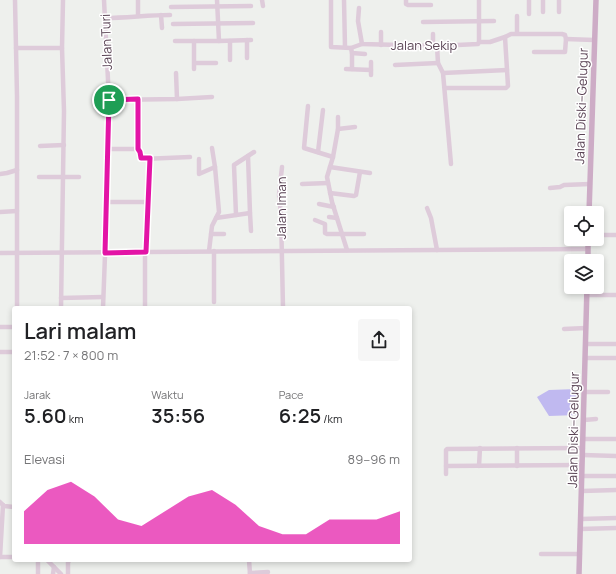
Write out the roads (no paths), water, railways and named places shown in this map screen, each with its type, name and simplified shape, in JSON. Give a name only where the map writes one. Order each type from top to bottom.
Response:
[{"type":"main road","name":"Jalan Diski–Gelugur","points":[[588,206],[596,0]]},
{"type":"main road","points":[[588,249],[588,254]]},
{"type":"main road","name":"Jalan Diski–Gelugur","points":[[580,574],[586,295]]},
{"type":"street","points":[[15,0],[18,170],[17,306]]},
{"type":"street","points":[[61,306],[64,145],[62,48],[63,0]]},
{"type":"street","name":"Jalan Turi","points":[[103,306],[109,100],[104,0]]},
{"type":"street","points":[[138,0],[138,16]]},
{"type":"street","points":[[217,0],[219,41]]},
{"type":"street","points":[[262,0],[263,6]]},
{"type":"street","points":[[331,0],[331,47],[351,48],[362,44],[358,21],[359,8]]},
{"type":"street","points":[[344,0],[345,47]]},
{"type":"street","points":[[406,0],[406,4],[408,5],[431,5]]},
{"type":"street","points":[[479,0],[480,42]]},
{"type":"street","points":[[529,0],[529,14]]},
{"type":"street","points":[[543,0],[543,12]]},
{"type":"street","points":[[558,0],[558,12]]},
{"type":"street","points":[[171,7],[251,6]]},
{"type":"street","points":[[161,15],[162,28]]},
{"type":"street","points":[[105,18],[170,15]]},
{"type":"street","points":[[517,16],[517,33]]},
{"type":"street","points":[[423,22],[494,20]]},
{"type":"street","points":[[173,24],[253,23]]},
{"type":"street","points":[[381,32],[381,45]]},
{"type":"street","name":"Jalan Sekip","points":[[362,44],[435,46],[478,44],[480,42],[490,42],[510,34],[517,33],[562,34],[566,39]]},
{"type":"street","points":[[433,34],[438,63],[441,66],[443,73],[451,164]]},
{"type":"street","points":[[445,88],[505,88],[508,86],[505,37]]},
{"type":"street","points":[[534,52],[565,52],[566,39],[594,40]]},
{"type":"street","points":[[174,40],[249,40],[247,58]]},
{"type":"street","points":[[194,41],[194,69]]},
{"type":"street","points":[[230,41],[230,60]]},
{"type":"street","points":[[16,48],[62,48]]},
{"type":"street","points":[[351,48],[352,69]]},
{"type":"street","points":[[352,54],[365,54]]},
{"type":"street","points":[[346,69],[371,72],[371,62]]},
{"type":"street","points":[[195,63],[216,63]]},
{"type":"street","points":[[395,65],[438,63]]},
{"type":"street","points":[[443,73],[507,70]]},
{"type":"street","points":[[176,73],[177,100]]},
{"type":"street","points":[[109,100],[177,100],[212,97]]},
{"type":"street","points":[[138,99],[138,149],[141,158],[190,157]]},
{"type":"street","points":[[304,148],[308,106]]},
{"type":"street","points":[[318,152],[323,110]]},
{"type":"street","points":[[344,128],[338,117],[338,129],[328,183],[347,250]]},
{"type":"street","points":[[338,129],[355,127]]},
{"type":"street","points":[[40,146],[64,145]]},
{"type":"street","points":[[298,147],[333,157]]},
{"type":"street","points":[[212,148],[216,167],[218,212],[212,226],[211,234],[214,302]]},
{"type":"street","points":[[108,149],[138,149]]},
{"type":"street","points":[[236,215],[234,165],[254,152]]},
{"type":"street","points":[[248,156],[251,231]]},
{"type":"street","points":[[145,306],[150,158]]},
{"type":"street","points":[[199,159],[198,174],[216,167]]},
{"type":"street","name":"Jalan Iman","points":[[282,166],[279,195],[283,306]]},
{"type":"street","points":[[330,167],[370,173]]},
{"type":"street","points":[[0,174],[18,170]]},
{"type":"street","points":[[330,194],[355,195],[357,193],[360,172]]},
{"type":"street","points":[[39,177],[79,177]]},
{"type":"street","points":[[302,184],[328,183]]},
{"type":"street","points":[[550,188],[564,185],[590,184]]},
{"type":"street","points":[[107,202],[148,202]]},
{"type":"street","points":[[319,204],[334,207]]},
{"type":"street","points":[[427,208],[431,218],[437,250]]},
{"type":"street","points":[[0,212],[17,211]]},
{"type":"street","points":[[216,218],[250,213]]},
{"type":"street","points":[[328,216],[337,218]]},
{"type":"street","points":[[315,220],[325,224],[326,234],[364,234]]},
{"type":"street","points":[[211,234],[224,234]]},
{"type":"street","points":[[604,235],[616,235]]},
{"type":"street","points":[[0,253],[588,249]]},
{"type":"street","points":[[586,295],[616,295]]},
{"type":"street","points":[[61,298],[103,298]]},
{"type":"street","points":[[0,327],[12,327]]},
{"type":"street","points":[[564,329],[586,328]]},
{"type":"street","points":[[586,344],[616,344]]},
{"type":"street","points":[[0,352],[12,352]]},
{"type":"street","points":[[585,358],[616,358]]},
{"type":"street","points":[[584,392],[608,392]]},
{"type":"street","points":[[584,420],[596,419]]},
{"type":"street","points":[[583,439],[616,439]]},
{"type":"street","points":[[479,466],[480,448]]},
{"type":"street","points":[[517,448],[517,466]]},
{"type":"street","points":[[446,474],[446,449],[583,448]]},
{"type":"street","points":[[583,455],[616,456]]},
{"type":"street","points":[[446,466],[582,465]]},
{"type":"street","points":[[582,476],[616,476]]},
{"type":"street","points":[[582,491],[616,490]]},
{"type":"street","points":[[12,507],[7,507],[1,504],[0,557],[12,557]]},
{"type":"street","points":[[581,519],[616,518]]},
{"type":"street","points":[[580,528],[616,528]]},
{"type":"street","points":[[541,554],[580,554]]},
{"type":"street","points":[[38,562],[38,574]]},
{"type":"street","points":[[49,562],[60,574]]},
{"type":"street","points":[[68,562],[68,574]]},
{"type":"street","points":[[249,562],[250,574],[268,572]]},
{"type":"street","points":[[53,574],[54,567]]}]
